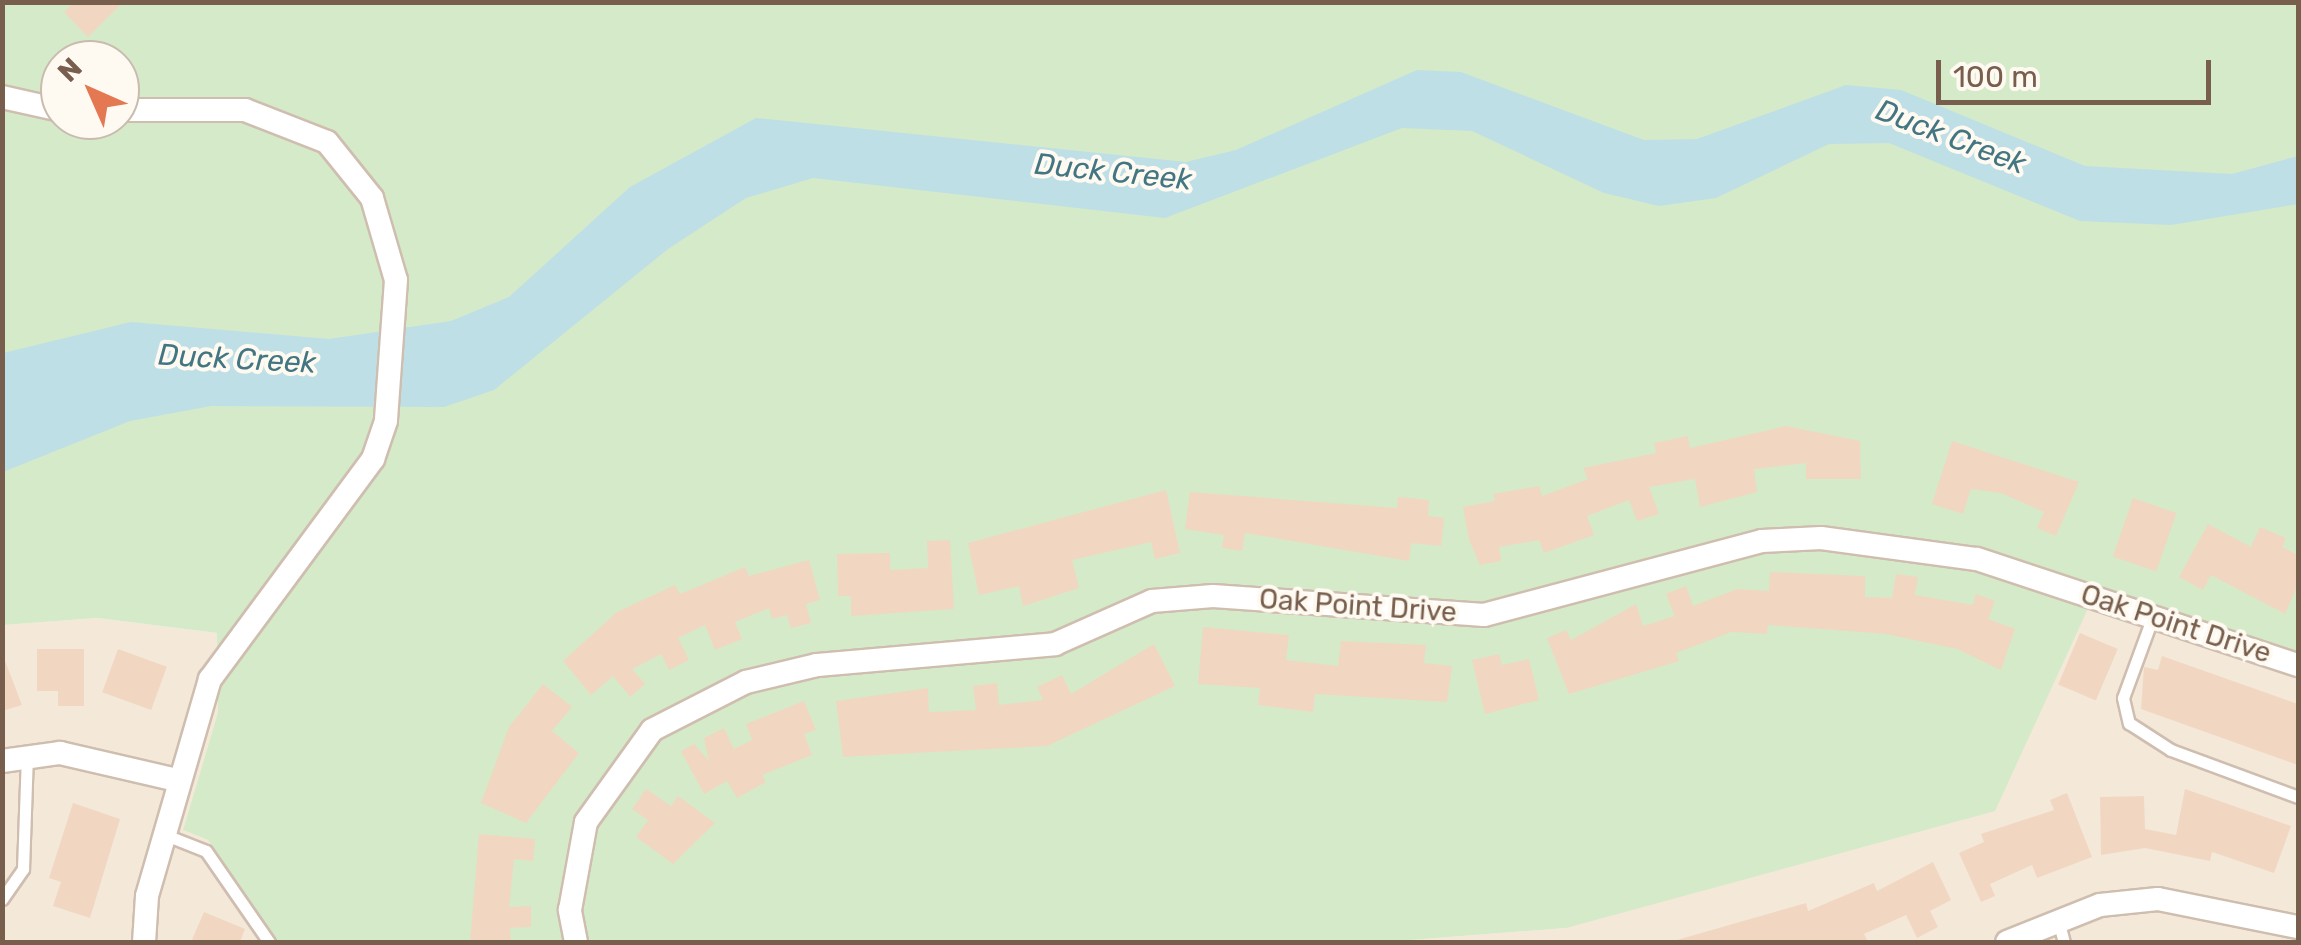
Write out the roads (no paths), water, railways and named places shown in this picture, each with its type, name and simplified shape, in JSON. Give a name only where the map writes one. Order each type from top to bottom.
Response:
[{"type":"street","points":[[2,97],[40,106]]},
{"type":"street","points":[[140,110],[245,110],[291,122],[327,142],[354,175],[391,251],[386,421],[373,459],[210,679],[176,780],[144,942]]},
{"type":"street","name":"Oak Point Drive","points":[[576,942],[578,848],[633,747],[746,682],[817,665],[1055,644],[1152,601],[1182,599],[1484,614],[1747,544],[1821,538],[1977,559],[2298,664]]},
{"type":"street","points":[[2,761],[60,753],[176,780]]},
{"type":"street","points":[[2007,942],[2061,931],[2158,899],[2295,930]]},
{"type":"lane","points":[[2153,616],[2124,698],[2138,734],[2298,797]]},
{"type":"lane","points":[[2,899],[24,869],[27,756]]},
{"type":"lane","points":[[163,834],[206,851],[268,942]]},
{"type":"water","name":"Duck Creek","points":[[1417,70],[1461,72],[1644,140],[1697,139],[1846,85],[1901,90],[2085,166],[2232,174],[2298,156],[2298,204],[2171,225],[2080,221],[1889,143],[1829,144],[1716,198],[1659,206],[1604,193],[1472,131],[1402,128],[1165,218],[813,178],[746,198],[668,249],[494,390],[444,407],[211,406],[130,421],[3,472],[3,353],[131,322],[329,339],[451,321],[509,297],[630,187],[756,118],[1186,162],[1236,150]]}]
